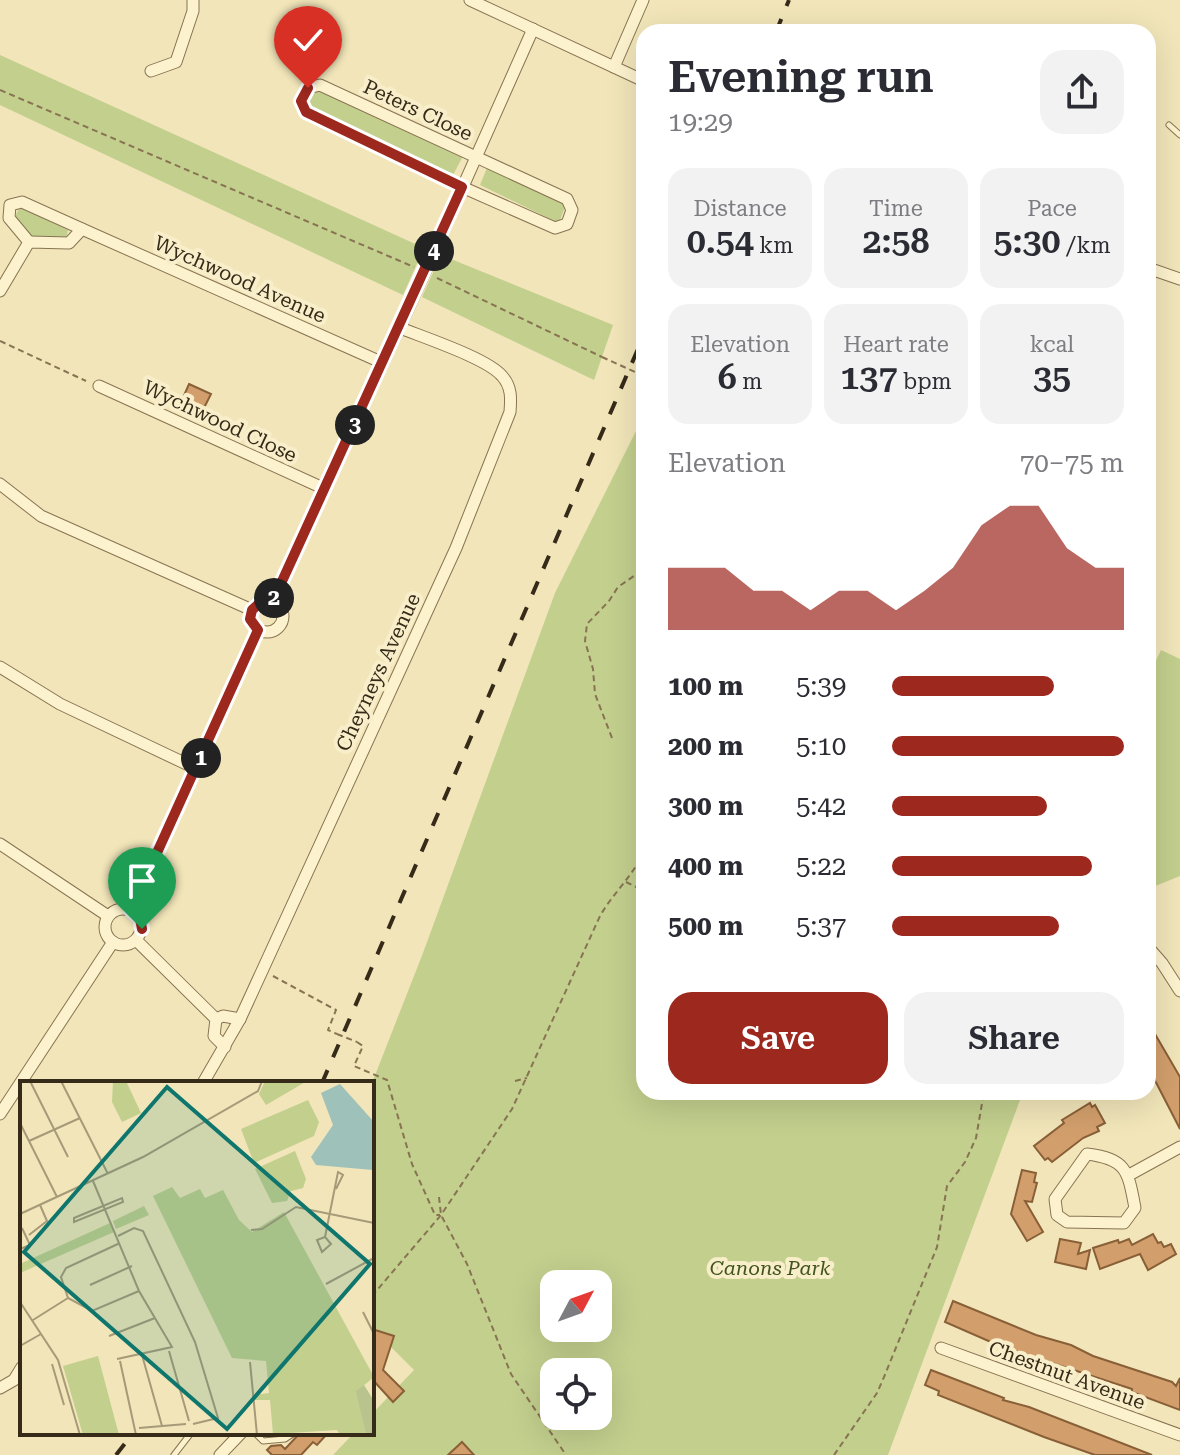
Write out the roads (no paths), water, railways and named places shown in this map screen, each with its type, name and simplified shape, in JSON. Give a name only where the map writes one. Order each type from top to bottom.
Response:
[{"type":"street","points":[[151,71],[176,62],[193,11],[193,0]]},
{"type":"street","points":[[470,0],[636,77]]},
{"type":"street","points":[[614,67],[643,0]]},
{"type":"street","points":[[273,601],[533,29]]},
{"type":"street","name":"Peters Close","points":[[320,85],[477,157],[567,199],[572,210],[567,224],[555,228],[462,187],[306,112],[301,101],[308,88],[320,85]]},
{"type":"street","name":"Wychwood Avenue","points":[[29,242],[9,218],[10,205],[22,202],[383,363]]},
{"type":"street","points":[[0,291],[29,242],[69,243],[82,229]]},
{"type":"street","points":[[1156,271],[1180,279]]},
{"type":"street","name":"Cheyneys Avenue","points":[[204,1081],[240,1019],[456,548],[510,412],[512,395],[504,377],[490,366],[398,327]]},
{"type":"street","name":"Wychwood Close","points":[[99,386],[325,489]]},
{"type":"street","points":[[0,484],[41,516],[252,610]]},
{"type":"street","points":[[263,600],[273,601],[283,613],[281,624],[268,632],[258,630],[250,619],[252,610],[263,600]]},
{"type":"street","points":[[131,910],[258,630]]},
{"type":"street","points":[[0,667],[60,704],[197,769]]},
{"type":"street","points":[[0,844],[108,916]]},
{"type":"street","points":[[121,908],[131,910],[142,923],[136,940],[128,945],[113,942],[106,933],[108,916],[121,908]]},
{"type":"street","points":[[136,940],[216,1019]]},
{"type":"street","points":[[22,1081],[113,942]]},
{"type":"street","points":[[1156,956],[1180,991]]},
{"type":"street","points":[[216,1019],[223,1016],[240,1019]]},
{"type":"street","points":[[216,1019],[214,1036],[225,1047]]},
{"type":"street","points":[[0,1114],[20,1084]]},
{"type":"street","points":[[1129,1175],[1180,1147]]},
{"type":"street","points":[[1087,1154],[1111,1157],[1129,1175],[1135,1208],[1124,1223],[1067,1222],[1057,1215],[1055,1199],[1087,1154]]},
{"type":"street","name":"Chestnut Avenue","points":[[941,1348],[1180,1435]]},
{"type":"street","points":[[0,1388],[14,1380],[20,1370]]},
{"type":"street","points":[[226,1453],[240,1435]]},
{"type":"lane","points":[[1169,125],[1180,135]]},
{"type":"lane","points":[[174,1455],[189,1435]]},
{"type":"lane","points":[[257,1435],[263,1441],[285,1439],[291,1435]]},
{"type":"railway","points":[[779,24],[789,0]]},
{"type":"railway","points":[[323,1081],[636,354]]},
{"type":"railway","points":[[116,1455],[131,1435]]},
{"type":"park label","name":"Canons Park","points":[[770,1268]]}]
